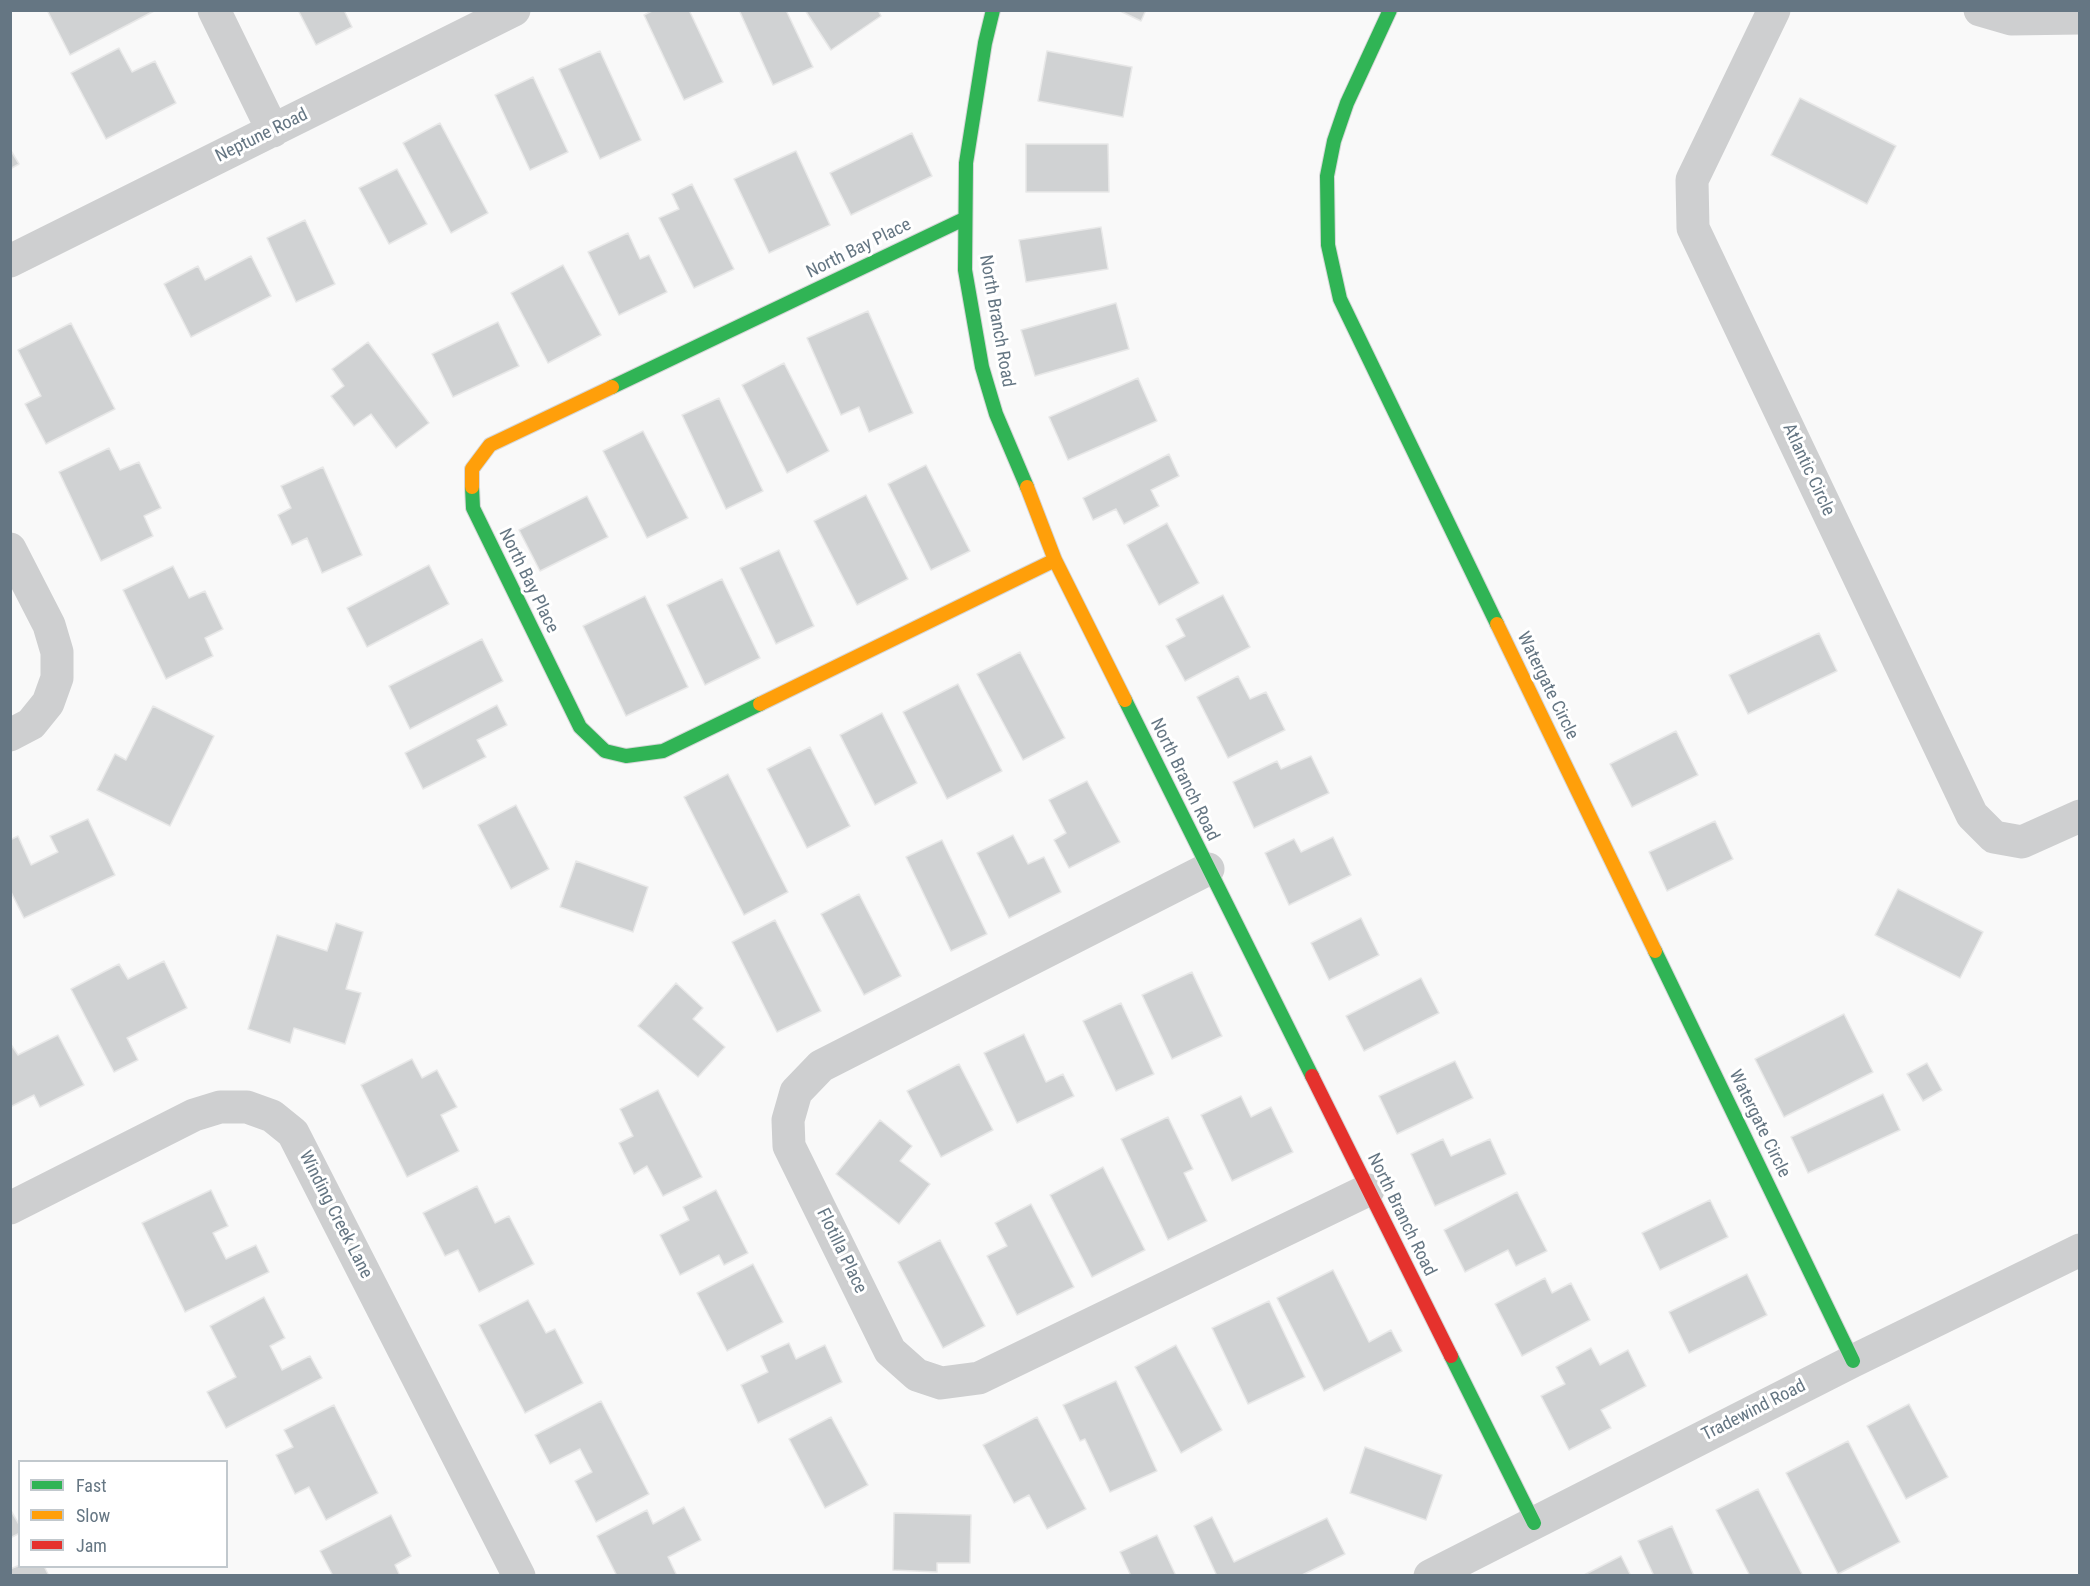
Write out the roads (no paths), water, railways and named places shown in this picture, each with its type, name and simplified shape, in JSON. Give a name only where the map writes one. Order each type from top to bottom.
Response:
[{"type":"street","points":[[214,10],[273,130]]},
{"type":"street","name":"Neptune Road","points":[[10,261],[514,10]]},
{"type":"street","name":"North Branch Road","points":[[993,10],[985,43],[966,163],[964,219],[966,270],[982,367],[996,414],[1015,456],[1055,560],[1534,1523]]},
{"type":"street","name":"Watergate Circle","points":[[1389,10],[1347,103],[1334,141],[1328,176],[1328,245],[1340,299],[1853,1361]]},
{"type":"street","name":"Atlantic Circle","points":[[1774,10],[1692,180],[1693,228],[1972,815],[1994,837],[2022,842],[2079,816]]},
{"type":"street","points":[[1980,10],[2011,19],[2079,18]]},
{"type":"street","name":"North Bay Place","points":[[964,219],[490,445],[472,469],[473,508],[580,727],[605,751],[627,756],[663,751],[1055,560]]},
{"type":"street","points":[[10,549],[49,625],[57,652],[57,678],[48,703],[31,724],[10,735]]},
{"type":"street","name":"Flotilla Place","points":[[1208,869],[821,1066],[796,1092],[788,1120],[789,1146],[890,1351],[917,1375],[940,1383],[979,1378],[1368,1190]]},
{"type":"street","name":"Winding Creek Lane","points":[[10,1208],[194,1115],[220,1107],[247,1107],[272,1116],[293,1133],[519,1575]]},
{"type":"street","name":"Tradewind Road","points":[[1430,1575],[1853,1361],[2079,1250]]}]
